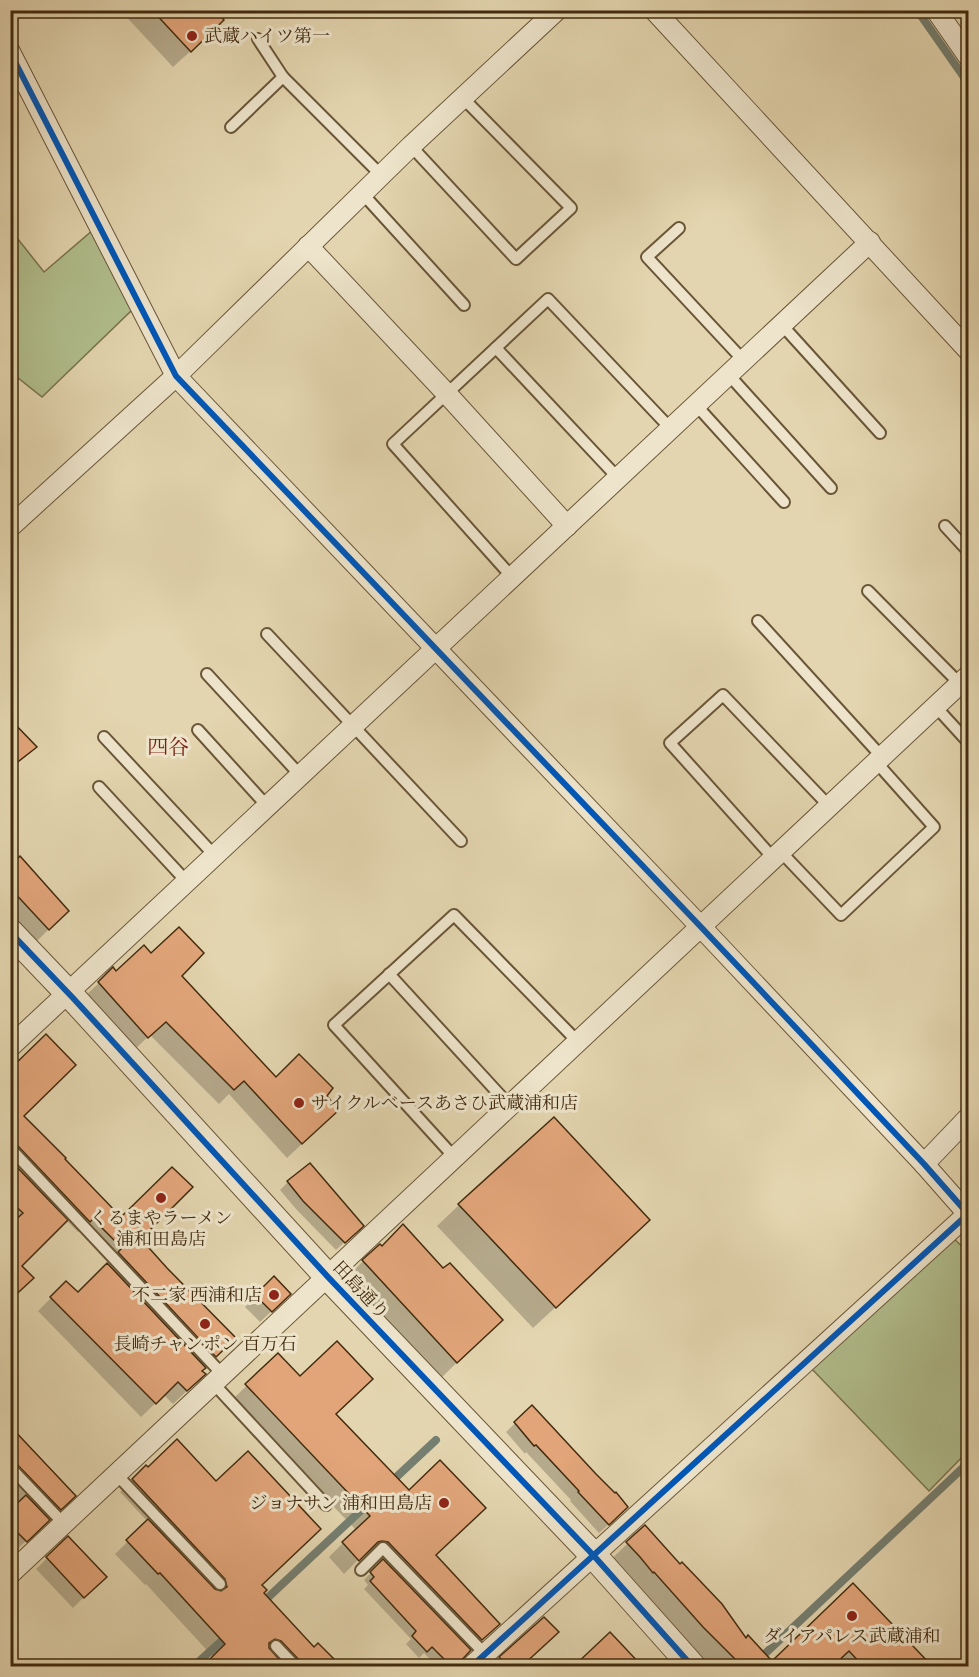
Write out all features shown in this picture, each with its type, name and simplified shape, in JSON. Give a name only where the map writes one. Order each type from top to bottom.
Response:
[{"type":"street","points":[[10,527],[176,376],[362,193],[557,10]]},
{"type":"street","points":[[654,10],[969,350]]},
{"type":"street","points":[[936,10],[969,56]]},
{"type":"street","points":[[10,52],[176,376],[701,927],[969,1214],[479,1660]]},
{"type":"street","points":[[10,1047],[870,242]]},
{"type":"street","points":[[308,246],[567,526]]},
{"type":"street","points":[[10,1574],[964,680]]},
{"type":"street","name":"田島通り","points":[[10,932],[69,993],[328,1277],[594,1556],[692,1666]]},
{"type":"street","points":[[924,1164],[969,1118]]},
{"type":"lane","points":[[258,39],[283,77],[381,175]]},
{"type":"lane","points":[[231,127],[283,77]]},
{"type":"lane","points":[[411,146],[516,259],[524,252],[571,208],[463,98]]},
{"type":"lane","points":[[362,193],[464,305]]},
{"type":"lane","points":[[679,228],[647,257],[744,361]]},
{"type":"lane","points":[[512,577],[393,444],[548,299],[670,429]]},
{"type":"lane","points":[[782,325],[880,433]]},
{"type":"lane","points":[[496,348],[618,478]]},
{"type":"lane","points":[[729,375],[831,488]]},
{"type":"lane","points":[[696,405],[784,502]]},
{"type":"lane","points":[[945,526],[969,550]]},
{"type":"lane","points":[[868,591],[964,680]]},
{"type":"lane","points":[[758,621],[880,760],[934,827],[841,915],[777,855],[670,743],[723,694],[830,806]]},
{"type":"lane","points":[[267,634],[461,841]]},
{"type":"lane","points":[[207,674],[300,776]]},
{"type":"lane","points":[[936,707],[969,742]]},
{"type":"lane","points":[[198,730],[267,806]]},
{"type":"lane","points":[[104,737],[214,856]]},
{"type":"lane","points":[[99,787],[186,882]]},
{"type":"lane","points":[[455,1158],[334,1025],[454,915],[578,1042]]},
{"type":"lane","points":[[389,974],[510,1106]]},
{"type":"lane","points":[[10,1148],[218,1379],[326,1505]]},
{"type":"lane","points":[[10,1467],[64,1524]]},
{"type":"lane","points":[[117,1475],[220,1584]]},
{"type":"lane","points":[[361,1570],[383,1548],[479,1660]]},
{"type":"lane","points":[[276,1646],[295,1666]]},
{"type":"green space","points":[[10,229],[44,272],[93,230],[133,309],[42,397],[17,377],[11,351]]},
{"type":"green space","points":[[951,1236],[968,1252],[968,1451],[929,1491],[811,1368]]},
{"type":"building","name":"武蔵ハイツ第一","points":[[152,10],[215,10],[224,20],[191,52]]},
{"type":"building","points":[[10,719],[37,747],[10,768]]},
{"type":"building","points":[[20,856],[69,911],[49,930],[10,888],[10,866]]},
{"type":"building","points":[[179,927],[204,953],[182,976],[276,1077],[299,1054],[333,1088],[327,1096],[339,1110],[302,1144],[244,1081],[234,1090],[166,1022],[148,1038],[98,982],[113,967],[116,971],[144,945],[151,953]]},
{"type":"building","points":[[46,1034],[76,1065],[24,1116],[65,1159],[121,1217],[172,1167],[193,1187],[141,1239],[236,1338],[216,1357],[118,1252],[122,1248],[93,1219],[90,1222],[15,1143],[10,1141],[10,1069]]},
{"type":"building","points":[[554,1117],[650,1220],[556,1308],[458,1204]]},
{"type":"building","points":[[10,1160],[68,1220],[22,1266],[34,1278],[10,1300],[10,1225],[23,1213],[10,1201]]},
{"type":"building","points":[[310,1163],[364,1226],[345,1243],[303,1201],[287,1181]]},
{"type":"building","points":[[403,1224],[443,1268],[450,1263],[503,1320],[457,1363],[362,1260],[380,1244],[382,1246]]},
{"type":"building","points":[[107,1263],[206,1368],[202,1371],[206,1374],[187,1391],[178,1382],[156,1404],[50,1297],[66,1281],[78,1292]]},
{"type":"building","name":"不二家 西浦和店","points":[[274,1276],[291,1294],[272,1312],[255,1295]]},
{"type":"building","points":[[337,1341],[373,1379],[336,1414],[409,1490],[440,1460],[486,1508],[436,1555],[500,1624],[482,1640],[388,1542],[378,1542],[359,1561],[342,1542],[370,1516],[245,1384],[278,1353],[300,1376]]},
{"type":"building","points":[[532,1405],[628,1507],[609,1525],[514,1422]]},
{"type":"building","points":[[10,1426],[76,1496],[61,1510],[10,1457]]},
{"type":"building","points":[[177,1439],[216,1481],[248,1451],[321,1529],[262,1585],[267,1590],[264,1593],[314,1647],[318,1643],[341,1666],[302,1666],[281,1641],[275,1639],[269,1643],[269,1648],[285,1666],[203,1666],[225,1644],[160,1573],[158,1574],[126,1540],[148,1519],[215,1589],[221,1591],[227,1587],[225,1579],[132,1479]]},
{"type":"building","points":[[26,1495],[50,1520],[27,1542],[10,1525],[10,1510]]},
{"type":"building","points":[[645,1525],[680,1564],[682,1562],[722,1604],[746,1638],[748,1635],[772,1661],[853,1583],[932,1666],[863,1666],[849,1651],[833,1666],[742,1666],[703,1627],[626,1542]]},
{"type":"building","points":[[68,1536],[107,1577],[84,1598],[46,1557]]},
{"type":"building","points":[[383,1559],[471,1650],[456,1666],[451,1666],[432,1647],[427,1652],[412,1636],[416,1631],[370,1581],[374,1577],[370,1572]]},
{"type":"building","points":[[544,1617],[559,1632],[522,1666],[508,1666],[499,1657]]},
{"type":"building","points":[[610,1632],[642,1666],[574,1666]]},
{"type":"waterway","points":[[917,10],[968,83]]},
{"type":"waterway","points":[[390,1483],[436,1440]]},
{"type":"waterway","points":[[752,1666],[968,1463]]},
{"type":"waterway","points":[[261,1604],[370,1502]]},
{"type":"waterway","points":[[194,1666],[228,1635]]},
{"type":"cycle path","points":[[10,52],[176,376],[701,927],[924,1164],[968,1214],[472,1666]]},
{"type":"cycle path","points":[[10,932],[328,1277],[594,1556],[692,1666]]},
{"type":"place","name":"武蔵ハイツ第一","points":[[192,36]]},
{"type":"place","name":"サイクルベースあさひ武蔵浦和店","points":[[299,1103]]},
{"type":"place","name":"くるまやラーメン 浦和田島店","points":[[161,1198]]},
{"type":"place","name":"不二家 西浦和店","points":[[274,1295]]},
{"type":"place","name":"長崎チャンポン 百万石","points":[[205,1324]]},
{"type":"place","name":"ジョナサン 浦和田島店","points":[[444,1503]]},
{"type":"place","name":"ダイアパレス武蔵浦和","points":[[852,1616]]},
{"type":"district","name":"四谷","points":[[168,747]]}]
